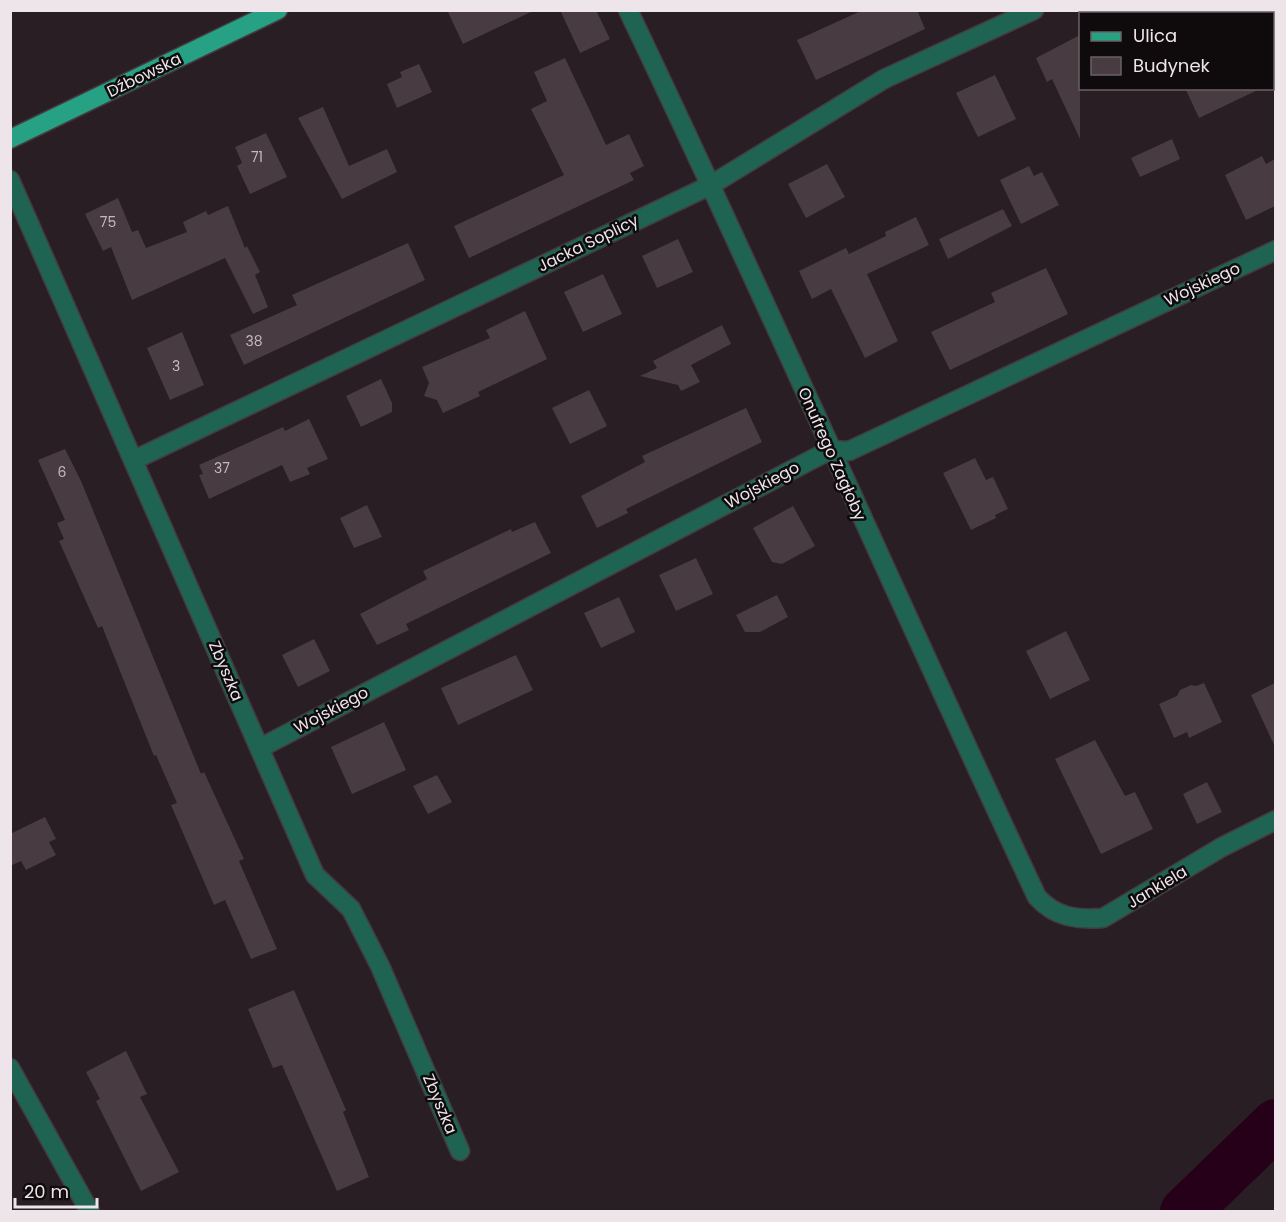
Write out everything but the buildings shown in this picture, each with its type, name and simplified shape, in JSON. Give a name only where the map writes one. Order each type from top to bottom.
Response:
[{"type":"main road","name":"Dźbowska","points":[[10,139],[278,10]]},
{"type":"street","name":"Onufrego Zagłoby","points":[[628,10],[711,184],[830,450],[1036,897]]},
{"type":"street","name":"Jacka Soplicy","points":[[134,460],[711,184],[884,79],[1034,10]]},
{"type":"street","name":"Zbyszka","points":[[10,180],[315,875],[351,909],[380,966],[460,1151]]},
{"type":"street","name":"Wojskiego","points":[[260,748],[830,450],[849,451],[1275,250]]},
{"type":"street","name":"Jankiela","points":[[1036,897],[1048,909],[1064,916],[1082,920],[1103,918],[1222,847],[1275,820]]},
{"type":"street","points":[[10,1068],[90,1212]]},
{"type":"waterway","points":[[1185,1212],[1276,1124]]}]
